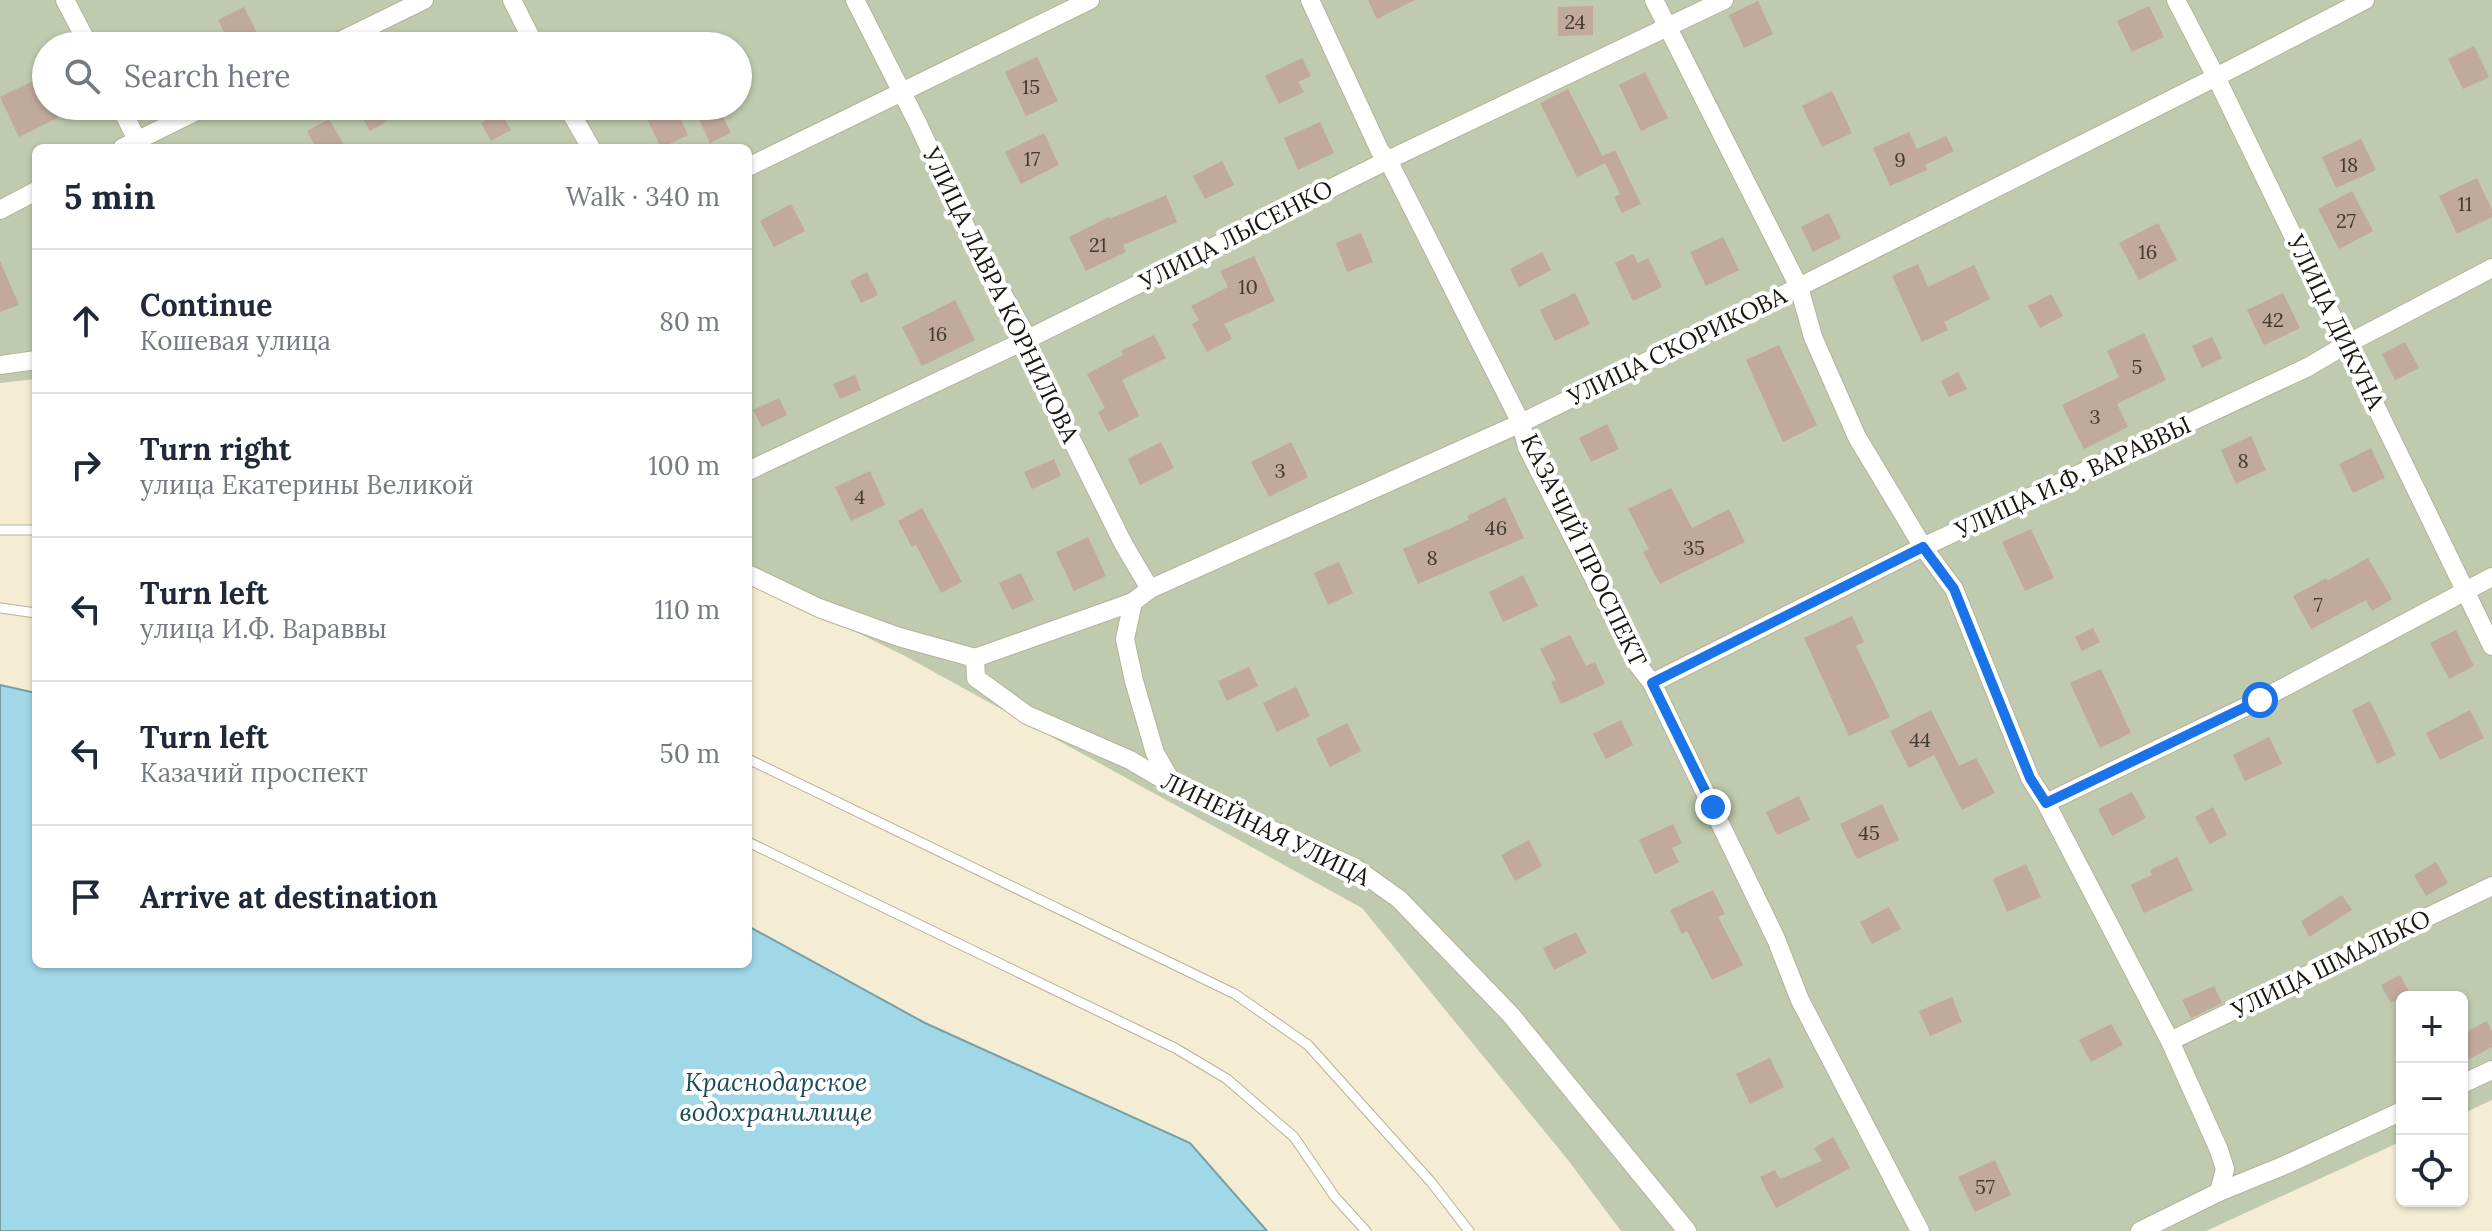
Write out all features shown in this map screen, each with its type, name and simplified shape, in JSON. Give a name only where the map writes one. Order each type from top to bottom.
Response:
[{"type":"street","points":[[65,0],[82,32]]},
{"type":"street","points":[[359,32],[424,0]]},
{"type":"street","points":[[512,0],[528,32]]},
{"type":"street","name":"УЛИЦА ЛАВРА КОРНИЛОВА","points":[[855,0],[970,236],[1028,339],[1036,368],[1124,545],[1150,589]]},
{"type":"street","points":[[752,165],[1090,0]]},
{"type":"street","name":"КАЗАЧИЙ ПРОСПЕКТ","points":[[1310,0],[1380,151],[1388,160],[1521,423],[1534,461],[1638,665],[1652,683],[1776,939],[1800,1000],[1920,1231]]},
{"type":"street","points":[[1654,0],[1799,287],[1813,337],[1857,437],[1923,547],[1954,589],[2030,778],[2170,1041],[2219,1150],[2225,1169],[2219,1192]]},
{"type":"street","name":"УЛИЦА ЛЫСЕНКО","points":[[752,469],[1028,339],[1388,160],[1724,0]]},
{"type":"street","name":"УЛИЦА ДИКУНА","points":[[2176,0],[2347,344],[2492,646]]},
{"type":"street","name":"УЛИЦА СКОРИКОВА","points":[[975,658],[1133,602],[1150,589],[1521,423],[1799,287],[2365,0]]},
{"type":"street","points":[[125,120],[134,144]]},
{"type":"street","points":[[136,144],[181,120]]},
{"type":"street","points":[[575,120],[589,144]]},
{"type":"street","points":[[0,210],[32,193]]},
{"type":"street","name":"УЛИЦА И.Ф. ВАРАВВЫ","points":[[1652,683],[1923,547],[2308,367],[2492,268]]},
{"type":"street","points":[[0,365],[32,361]]},
{"type":"street","points":[[752,576],[819,608],[899,637],[975,658]]},
{"type":"street","points":[[2046,803],[2260,700],[2492,577]]},
{"type":"street","points":[[1133,602],[1125,639],[1134,681],[1155,753],[1174,786]]},
{"type":"street","name":"ЛИНЕЙНАЯ УЛИЦА","points":[[975,658],[976,678],[1027,715],[1130,760],[1174,786],[1354,867],[1399,899],[1511,1015],[1687,1231]]},
{"type":"street","name":"УЛИЦА ШМАЛЬКО","points":[[2170,1041],[2492,886]]},
{"type":"street","points":[[2468,1081],[2492,1070]]},
{"type":"street","points":[[2140,1231],[2219,1192],[2396,1114]]},
{"type":"lane","points":[[0,530],[32,530]]},
{"type":"lane","points":[[0,608],[32,612]]},
{"type":"lane","points":[[752,761],[1235,994],[1308,1045],[1431,1182],[1469,1231]]},
{"type":"lane","points":[[752,844],[1175,1048],[1227,1079],[1294,1137],[1335,1197],[1366,1231]]},
{"type":"green space","points":[[0,0],[2492,0],[2492,1100],[2468,1111],[2468,991],[2396,991],[2396,1144],[2206,1231],[1621,1231],[1568,1160],[1362,908],[905,656],[752,581],[752,144],[32,144],[32,379],[0,383]]},
{"type":"water","name":"Краснодарское водохранилище","points":[[0,685],[32,692],[32,968],[752,968],[752,928],[925,1023],[1190,1143],[1267,1231],[0,1231]]},
{"type":"building","points":[[1368,0],[1415,0],[1377,19]]},
{"type":"building","points":[[1758,1],[1773,34],[1744,48],[1729,15]]},
{"type":"building","points":[[1593,6],[1593,35],[1558,36],[1558,7]]},
{"type":"building","points":[[2149,6],[2164,37],[2132,52],[2117,21]]},
{"type":"building","points":[[244,7],[257,32],[224,32],[218,20]]},
{"type":"building","points":[[2474,46],[2489,77],[2463,89],[2448,59]]},
{"type":"building","points":[[1037,57],[1058,101],[1026,116],[1005,72]]},
{"type":"building","points":[[1302,58],[1311,76],[1298,82],[1304,92],[1279,104],[1265,76]]},
{"type":"building","points":[[1645,72],[1668,118],[1641,131],[1619,85]]},
{"type":"building","points":[[32,81],[32,120],[54,120],[19,137],[0,97]]},
{"type":"building","points":[[1568,89],[1602,156],[1615,150],[1641,204],[1622,213],[1614,197],[1620,194],[1605,163],[1577,177],[1540,103]]},
{"type":"building","points":[[1832,91],[1852,133],[1822,147],[1802,106]]},
{"type":"building","points":[[330,120],[344,144],[314,144],[307,131]]},
{"type":"building","points":[[364,120],[389,120],[370,131]]},
{"type":"building","points":[[505,120],[511,130],[491,141],[481,123]]},
{"type":"building","points":[[648,120],[681,120],[688,135],[669,144],[659,144]]},
{"type":"building","points":[[699,120],[724,120],[731,133],[710,143]]},
{"type":"building","points":[[1320,122],[1334,153],[1298,170],[1284,138]]},
{"type":"building","points":[[1909,132],[1917,149],[1946,136],[1954,151],[1925,165],[1927,170],[1890,186],[1873,148]]},
{"type":"building","points":[[1044,133],[1059,165],[1021,184],[1005,152]]},
{"type":"building","points":[[2361,139],[2376,170],[2336,188],[2322,157]]},
{"type":"building","points":[[1222,161],[1234,185],[1205,199],[1193,176]]},
{"type":"building","points":[[2477,178],[2492,210],[2492,217],[2457,234],[2439,196]]},
{"type":"building","points":[[2352,191],[2373,231],[2339,249],[2318,209]]},
{"type":"building","points":[[1166,195],[1177,222],[1123,245],[1126,252],[1086,271],[1069,237],[1109,217]]},
{"type":"building","points":[[791,204],[805,231],[774,247],[760,221]]},
{"type":"building","points":[[1829,213],[1841,238],[1813,252],[1801,227]]},
{"type":"building","points":[[2158,223],[2177,260],[2139,280],[2119,243]]},
{"type":"building","points":[[1361,233],[1373,262],[1347,272],[1336,243]]},
{"type":"building","points":[[1723,237],[1739,270],[1706,286],[1690,252]]},
{"type":"building","points":[[1542,252],[1551,270],[1519,287],[1510,269]]},
{"type":"building","points":[[1633,254],[1638,263],[1648,258],[1662,287],[1633,301],[1615,263]]},
{"type":"building","points":[[1254,256],[1275,301],[1224,324],[1232,339],[1207,352],[1192,324],[1199,320],[1191,306],[1228,287],[1220,271]]},
{"type":"building","points":[[0,261],[19,305],[0,312]]},
{"type":"building","points":[[1918,264],[1928,287],[1974,265],[1990,299],[1944,322],[1948,330],[1922,342],[1892,276]]},
{"type":"building","points":[[867,272],[878,295],[861,303],[850,281]]},
{"type":"building","points":[[1575,293],[1590,324],[1555,341],[1540,310]]},
{"type":"building","points":[[2283,293],[2300,328],[2264,345],[2247,310]]},
{"type":"building","points":[[2051,294],[2063,316],[2040,328],[2028,306]]},
{"type":"building","points":[[955,300],[975,340],[922,366],[902,327]]},
{"type":"building","points":[[2144,333],[2166,380],[2117,404],[2128,427],[2084,449],[2062,405],[2119,377],[2107,351]]},
{"type":"building","points":[[1154,335],[1166,358],[1122,380],[1139,416],[1108,432],[1098,412],[1105,408],[1087,374],[1123,355],[1121,351]]},
{"type":"building","points":[[2212,337],[2222,358],[2202,368],[2192,346]]},
{"type":"building","points":[[2405,342],[2419,368],[2395,380],[2382,354]]},
{"type":"building","points":[[1779,345],[1817,425],[1783,442],[1746,360]]},
{"type":"building","points":[[1958,372],[1967,389],[1949,397],[1941,381]]},
{"type":"building","points":[[855,375],[861,390],[840,399],[833,384]]},
{"type":"building","points":[[779,398],[787,415],[762,427],[753,410]]},
{"type":"building","points":[[1607,424],[1619,449],[1591,462],[1579,438]]},
{"type":"building","points":[[2251,436],[2266,470],[2236,484],[2221,450]]},
{"type":"building","points":[[1161,442],[1174,468],[1140,485],[1128,459]]},
{"type":"building","points":[[1291,442],[1308,477],[1269,497],[1251,462]]},
{"type":"building","points":[[2371,448],[2385,478],[2353,493],[2339,464]]},
{"type":"building","points":[[1054,459],[1061,476],[1032,489],[1024,472]]},
{"type":"building","points":[[870,471],[885,505],[851,521],[835,487]]},
{"type":"building","points":[[1671,488],[1692,528],[1729,509],[1745,542],[1660,584],[1643,552],[1649,549],[1628,509]]},
{"type":"building","points":[[1505,497],[1524,538],[1418,584],[1403,549],[1469,520],[1467,516]]},
{"type":"building","points":[[922,508],[962,582],[941,593],[916,545],[912,547],[898,521]]},
{"type":"building","points":[[2031,529],[2054,578],[2025,591],[2002,542]]},
{"type":"building","points":[[1088,537],[1106,576],[1074,591],[1056,552]]},
{"type":"building","points":[[2368,558],[2392,599],[2372,611],[2366,600],[2311,629],[2293,596]]},
{"type":"building","points":[[1339,562],[1353,593],[1328,605],[1314,573]]},
{"type":"building","points":[[1021,573],[1034,600],[1012,610],[999,583]]},
{"type":"building","points":[[1523,575],[1538,606],[1503,622],[1489,592]]},
{"type":"building","points":[[1852,616],[1864,642],[1856,646],[1890,717],[1849,736],[1804,638]]},
{"type":"building","points":[[2093,628],[2100,642],[2082,651],[2075,637]]},
{"type":"building","points":[[2456,630],[2474,666],[2449,679],[2430,643]]},
{"type":"building","points":[[1570,635],[1586,666],[1595,662],[1605,684],[1561,704],[1551,682],[1556,680],[1540,649]]},
{"type":"building","points":[[1249,667],[1258,686],[1227,701],[1218,681]]},
{"type":"building","points":[[2101,669],[2131,733],[2100,748],[2070,683]]},
{"type":"building","points":[[1296,687],[1310,716],[1277,732],[1263,703]]},
{"type":"building","points":[[2370,701],[2396,755],[2377,764],[2352,710]]},
{"type":"building","points":[[1931,710],[1959,766],[1976,758],[1995,793],[1962,810],[1934,755],[1909,768],[1890,731]]},
{"type":"building","points":[[2470,710],[2484,738],[2440,760],[2426,733]]},
{"type":"building","points":[[1621,720],[1633,745],[1606,759],[1593,734]]},
{"type":"building","points":[[1347,723],[1361,751],[1330,767],[1316,739]]},
{"type":"building","points":[[2269,737],[2282,764],[2245,781],[2233,755]]},
{"type":"building","points":[[2132,792],[2146,818],[2112,836],[2098,809]]},
{"type":"building","points":[[1799,796],[1810,820],[1777,835],[1766,812]]},
{"type":"building","points":[[1882,804],[1899,840],[1857,859],[1840,824]]},
{"type":"building","points":[[2213,807],[2227,835],[2210,844],[2195,817]]},
{"type":"building","points":[[1673,824],[1682,843],[1672,848],[1679,862],[1655,874],[1639,840]]},
{"type":"building","points":[[1529,840],[1542,866],[1515,881],[1501,855]]},
{"type":"building","points":[[2177,857],[2193,890],[2144,913],[2131,885],[2152,875],[2150,870]]},
{"type":"building","points":[[2436,862],[2448,883],[2426,896],[2414,875]]},
{"type":"building","points":[[2026,864],[2041,897],[2007,912],[1993,879]]},
{"type":"building","points":[[1713,890],[1725,914],[1718,917],[1743,965],[1712,980],[1687,931],[1682,934],[1670,910]]},
{"type":"building","points":[[2342,895],[2352,910],[2309,937],[2301,921]]},
{"type":"building","points":[[1889,907],[1901,929],[1872,944],[1860,922]]},
{"type":"building","points":[[1576,932],[1587,953],[1554,970],[1543,948]]},
{"type":"building","points":[[2400,975],[2409,991],[2396,991],[2396,1000],[2391,1003],[2381,985]]},
{"type":"building","points":[[2214,986],[2222,1003],[2191,1018],[2182,1000]]},
{"type":"building","points":[[1952,997],[1962,1022],[1930,1036],[1919,1011]]},
{"type":"building","points":[[2487,1021],[2492,1031],[2492,1047],[2468,1059],[2468,1031]]},
{"type":"building","points":[[2111,1024],[2123,1045],[2091,1062],[2079,1040]]},
{"type":"building","points":[[1770,1058],[1784,1087],[1750,1104],[1736,1074]]},
{"type":"building","points":[[1833,1137],[1850,1168],[1776,1208],[1760,1177],[1775,1170],[1780,1179],[1822,1161],[1814,1148]]},
{"type":"building","points":[[1995,1160],[2011,1195],[1975,1212],[1958,1177]]},
{"type":"route","points":[[1713,807],[1652,683],[1923,547],[1954,589],[2030,778],[2046,803],[2260,700]]}]
